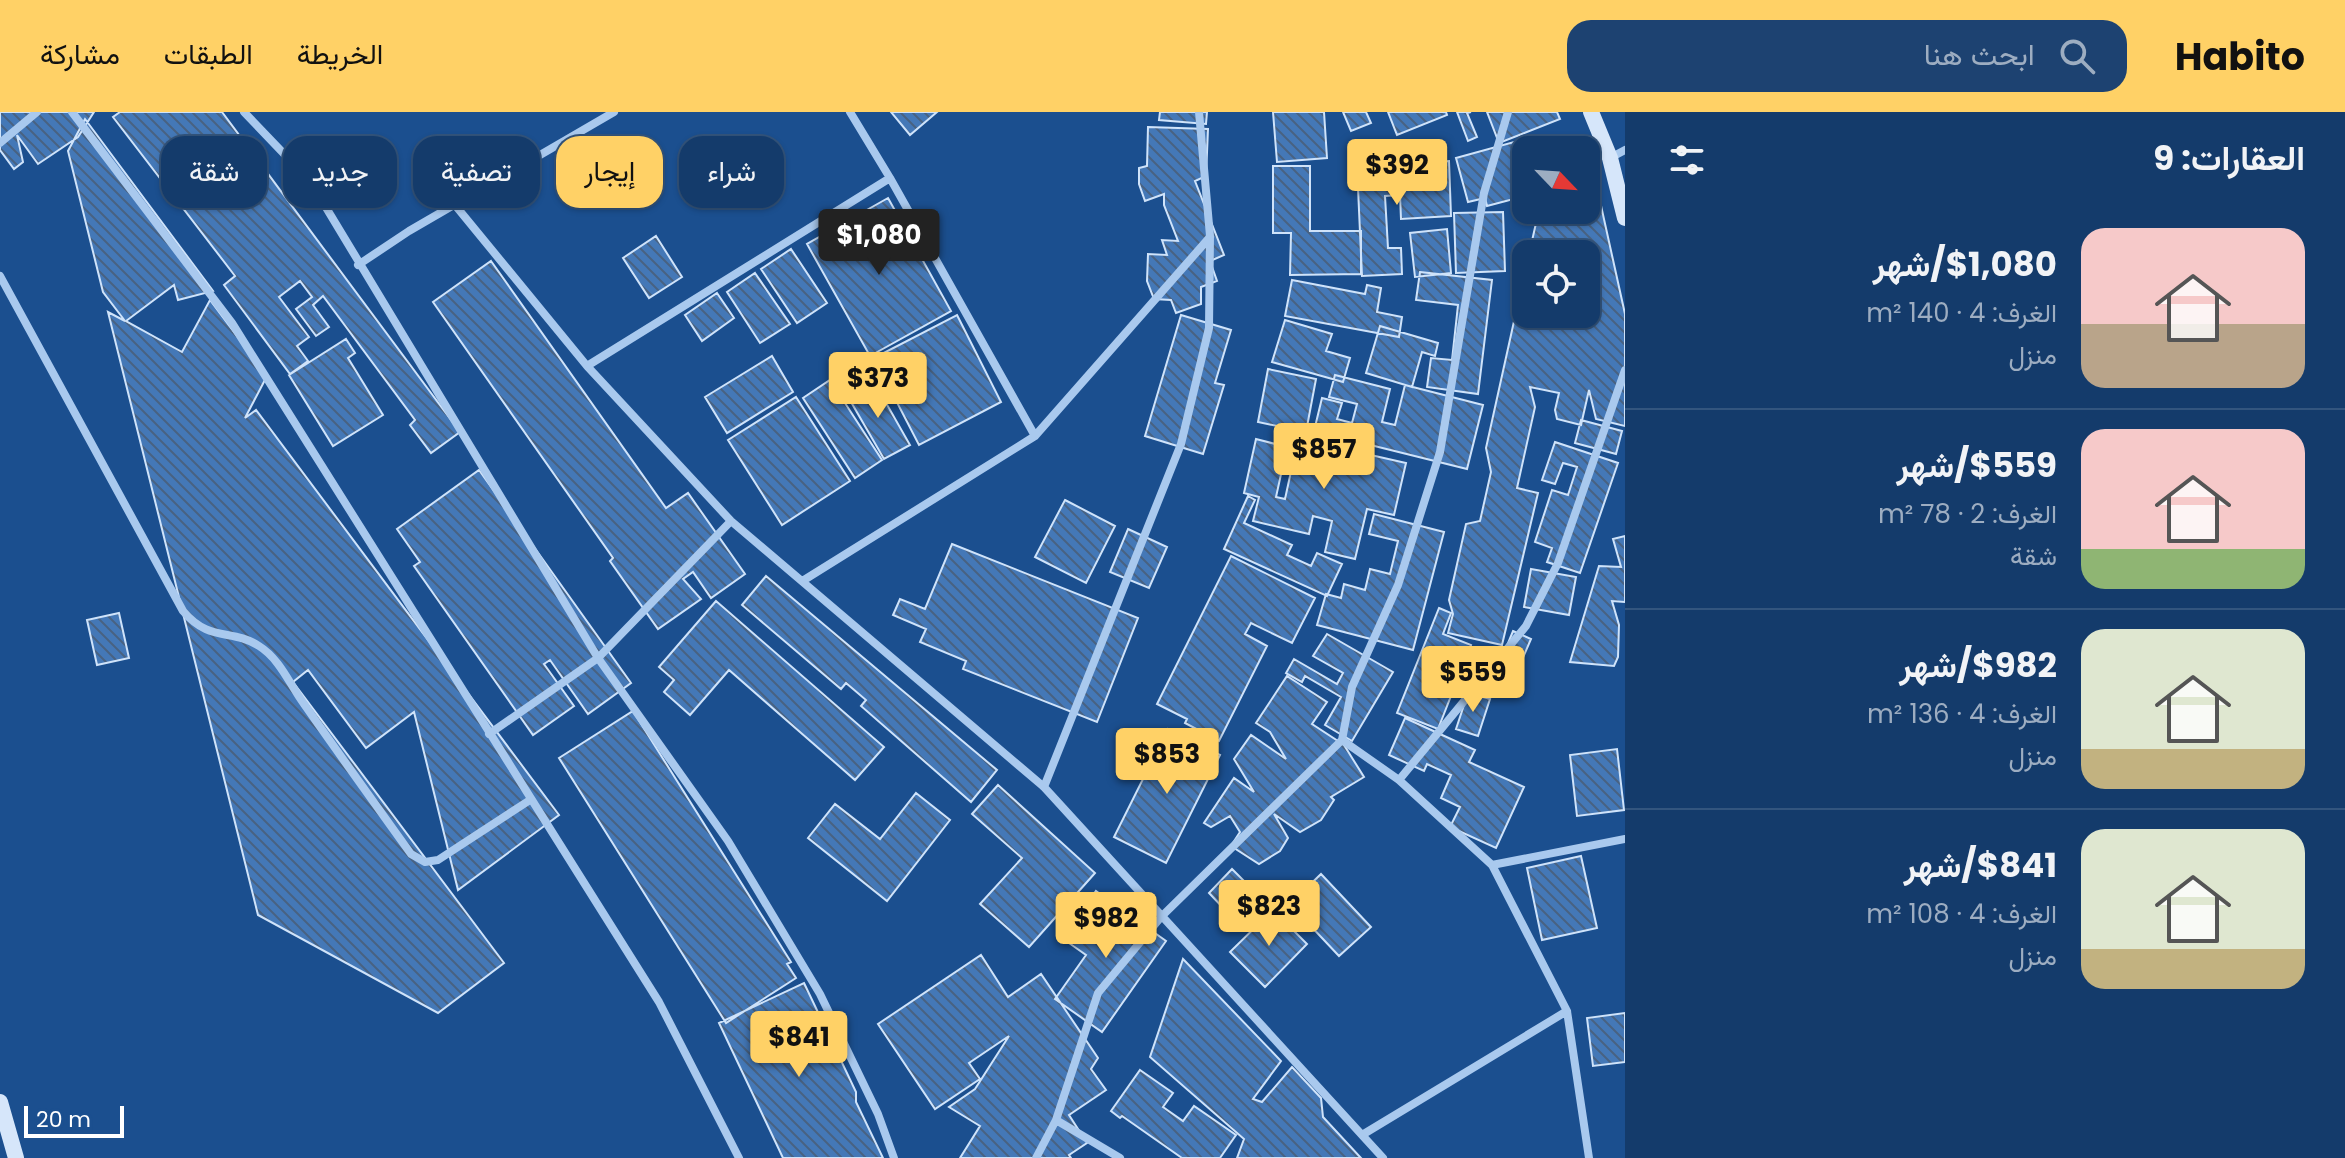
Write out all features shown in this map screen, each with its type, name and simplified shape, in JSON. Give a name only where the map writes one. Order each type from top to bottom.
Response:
[{"type":"main road","points":[[1591,112],[1618,154],[1625,218]]},
{"type":"main road","points":[[0,1102],[16,1158]]},
{"type":"street","points":[[0,143],[37,112]]},
{"type":"street","points":[[72,112],[232,323],[659,1002],[739,1158]]},
{"type":"street","points":[[244,112],[310,181],[598,658],[728,841],[820,994],[878,1114],[894,1158]]},
{"type":"street","points":[[540,155],[614,112]]},
{"type":"street","points":[[850,112],[1035,436]]},
{"type":"street","points":[[1044,787],[1181,444],[1209,328],[1210,236],[1199,112]]},
{"type":"street","points":[[1036,1158],[1056,1120],[1098,993],[1161,917],[1342,740],[1352,687],[1398,585],[1440,452],[1484,193],[1508,112]]},
{"type":"street","points":[[587,366],[890,178]]},
{"type":"street","points":[[358,265],[450,208]]},
{"type":"street","points":[[457,208],[587,366],[731,521],[1044,787],[1383,1158]]},
{"type":"street","points":[[804,580],[1035,436],[1210,236]]},
{"type":"street","points":[[0,276],[183,611],[194,624],[209,632],[259,646],[281,667],[411,854],[425,862],[438,860],[530,800]]},
{"type":"street","points":[[1399,780],[1526,626],[1558,563],[1625,370]]},
{"type":"street","points":[[489,734],[598,658],[731,521]]},
{"type":"street","points":[[1342,740],[1399,780],[1492,865],[1567,1011],[1589,1158]]},
{"type":"street","points":[[1492,865],[1625,839]]},
{"type":"street","points":[[1362,1135],[1567,1011]]},
{"type":"street","points":[[1056,1120],[1120,1158]]},
{"type":"building","points":[[0,112],[94,112],[78,137],[38,164],[17,135],[23,162],[14,169],[0,150]]},
{"type":"building","points":[[120,112],[222,112],[240,136],[161,136],[161,180],[113,117]]},
{"type":"building","points":[[891,112],[937,112],[910,135]]},
{"type":"building","points":[[1160,112],[1207,112],[1206,124],[1159,120]]},
{"type":"building","points":[[1273,112],[1324,112],[1327,158],[1277,162]]},
{"type":"building","points":[[1343,112],[1366,112],[1371,123],[1351,131]]},
{"type":"building","points":[[1388,112],[1446,112],[1447,115],[1397,135]]},
{"type":"building","points":[[1457,112],[1471,112],[1467,113],[1477,137],[1468,141]]},
{"type":"building","points":[[1487,112],[1557,112],[1560,119],[1499,143]]},
{"type":"building","points":[[85,119],[213,291],[178,300],[174,285],[126,321],[182,352],[210,300],[267,376],[245,418],[256,410],[559,815],[458,890],[414,712],[366,748],[308,670],[293,682],[504,963],[438,1013],[258,915],[108,312],[125,321],[103,292],[68,151]]},
{"type":"building","points":[[1148,127],[1208,129],[1206,176],[1195,181],[1224,255],[1210,261],[1217,281],[1201,287],[1201,304],[1176,313],[1171,300],[1154,299],[1147,281],[1148,254],[1167,255],[1162,240],[1178,241],[1164,205],[1164,194],[1145,201],[1139,184],[1139,168],[1147,166]]},
{"type":"building","points":[[1512,143],[1512,199],[1487,206],[1485,198],[1468,202],[1456,158]]},
{"type":"building","points":[[1449,161],[1451,216],[1401,219],[1400,195],[1385,196],[1388,248],[1401,248],[1402,274],[1362,276],[1357,166]]},
{"type":"building","points":[[1273,166],[1310,166],[1310,231],[1361,231],[1361,274],[1290,275],[1291,233],[1273,233]]},
{"type":"building","points":[[267,173],[283,194],[283,208],[293,208],[460,432],[431,453],[410,425],[415,420],[323,296],[313,305],[329,327],[316,336],[296,309],[312,297],[300,281],[279,297],[309,337],[297,346],[308,361],[290,374],[224,285],[235,276],[183,208],[267,208]]},
{"type":"building","points":[[888,198],[951,311],[870,356],[807,244]]},
{"type":"building","points":[[1600,201],[1625,314],[1625,426],[1596,419],[1589,390],[1581,425],[1557,419],[1555,410],[1559,393],[1530,387],[1535,407],[1517,488],[1538,493],[1502,645],[1448,633],[1453,614],[1449,600],[1466,524],[1480,521],[1491,472],[1486,448],[1513,328],[1600,328],[1600,240],[1532,240],[1536,224],[1600,224]]},
{"type":"building","points":[[1503,212],[1505,271],[1456,273],[1454,213]]},
{"type":"building","points":[[1447,229],[1451,273],[1415,277],[1410,233]]},
{"type":"building","points":[[656,236],[682,277],[649,298],[623,258]]},
{"type":"building","points":[[791,249],[827,303],[797,323],[761,269]]},
{"type":"building","points":[[491,261],[666,508],[688,493],[745,574],[711,598],[693,572],[683,579],[701,599],[658,629],[610,561],[613,558],[433,302]]},
{"type":"building","points":[[1420,272],[1492,280],[1478,394],[1427,387],[1431,358],[1452,360],[1458,305],[1416,300]]},
{"type":"building","points":[[755,273],[790,324],[760,343],[727,292]]},
{"type":"building","points":[[1292,280],[1365,294],[1367,285],[1381,288],[1377,312],[1402,317],[1399,337],[1285,316]]},
{"type":"building","points":[[717,293],[734,318],[702,341],[685,315]]},
{"type":"building","points":[[957,315],[1001,402],[919,445],[874,358]]},
{"type":"building","points":[[1181,315],[1231,330],[1215,383],[1224,385],[1203,454],[1145,436]]},
{"type":"building","points":[[1285,320],[1332,334],[1326,351],[1350,358],[1343,382],[1272,362]]},
{"type":"building","points":[[1380,326],[1438,343],[1435,356],[1422,352],[1412,387],[1366,373]]},
{"type":"building","points":[[346,339],[355,353],[348,358],[383,415],[333,446],[289,375]]},
{"type":"building","points":[[772,356],[793,392],[727,433],[705,397]]},
{"type":"building","points":[[1268,369],[1316,379],[1306,432],[1258,422]]},
{"type":"building","points":[[1335,375],[1390,389],[1382,422],[1395,425],[1405,385],[1483,405],[1467,469],[1314,431],[1322,398],[1342,403],[1337,419],[1352,423],[1357,404],[1329,397]]},
{"type":"building","points":[[830,380],[882,460],[855,478],[803,398]]},
{"type":"building","points":[[873,380],[910,445],[884,459],[847,395]]},
{"type":"building","points":[[796,397],[850,481],[782,525],[728,440]]},
{"type":"building","points":[[1581,420],[1622,431],[1616,454],[1575,443]]},
{"type":"building","points":[[1256,439],[1287,447],[1276,497],[1285,499],[1297,444],[1352,456],[1353,451],[1406,463],[1394,515],[1367,509],[1355,559],[1325,552],[1332,521],[1313,516],[1309,534],[1253,521],[1259,497],[1244,493]]},
{"type":"building","points":[[1555,442],[1618,463],[1580,573],[1547,562],[1552,548],[1535,542],[1552,490],[1568,495],[1577,467],[1563,463],[1555,484],[1542,480]]},
{"type":"building","points":[[479,470],[631,683],[588,714],[550,660],[544,664],[574,706],[533,735],[414,566],[420,562],[397,529]]},
{"type":"building","points":[[1248,496],[1255,500],[1244,523],[1292,545],[1287,555],[1311,566],[1317,553],[1342,564],[1327,596],[1224,549]]},
{"type":"building","points":[[1065,500],[1115,526],[1086,583],[1035,557]]},
{"type":"building","points":[[1374,514],[1444,532],[1413,650],[1317,625],[1326,594],[1341,598],[1344,584],[1365,590],[1370,569],[1390,574],[1398,541],[1369,534]]},
{"type":"building","points":[[1128,529],[1167,547],[1149,588],[1110,572]]},
{"type":"building","points":[[1625,536],[1625,602],[1612,601],[1619,625],[1618,657],[1614,666],[1570,662],[1599,566],[1621,567],[1613,539]]},
{"type":"building","points":[[952,544],[1138,618],[1097,722],[963,669],[966,661],[920,642],[926,629],[893,615],[900,599],[925,609]]},
{"type":"building","points":[[1231,556],[1315,598],[1292,643],[1251,623],[1245,634],[1267,646],[1219,741],[1185,723],[1187,719],[1157,704]]},
{"type":"building","points":[[1531,569],[1576,577],[1569,615],[1524,607]]},
{"type":"building","points":[[766,576],[997,770],[971,802],[861,706],[866,700],[846,683],[841,689],[742,605]]},
{"type":"building","points":[[716,601],[884,747],[855,780],[729,670],[690,715],[664,692],[674,680],[659,667]]},
{"type":"building","points":[[1439,608],[1451,613],[1443,634],[1471,645],[1438,729],[1397,713]]},
{"type":"building","points":[[119,613],[129,658],[97,665],[87,620]]},
{"type":"building","points":[[1513,631],[1531,639],[1522,660],[1504,653]]},
{"type":"building","points":[[1327,634],[1393,672],[1352,741],[1325,725],[1341,697],[1305,676],[1302,682],[1286,673],[1294,659],[1337,684],[1343,673],[1313,656]]},
{"type":"building","points":[[1491,650],[1509,659],[1492,693],[1474,684]]},
{"type":"building","points":[[1287,676],[1327,702],[1312,724],[1344,745],[1364,777],[1331,797],[1334,800],[1321,820],[1300,832],[1274,814],[1288,838],[1280,851],[1259,864],[1231,846],[1240,832],[1230,816],[1211,827],[1204,823],[1234,778],[1254,792],[1234,759],[1251,735],[1286,759],[1270,732],[1256,723]]},
{"type":"building","points":[[1468,693],[1490,699],[1478,736],[1456,729]]},
{"type":"building","points":[[633,711],[791,962],[787,964],[796,978],[726,1023],[559,758]]},
{"type":"building","points":[[1405,718],[1475,750],[1469,762],[1524,787],[1496,848],[1450,827],[1460,807],[1441,798],[1451,775],[1427,764],[1424,771],[1389,755]]},
{"type":"building","points":[[1168,729],[1220,755],[1166,863],[1114,837]]},
{"type":"building","points":[[1617,749],[1624,810],[1577,816],[1570,755]]},
{"type":"building","points":[[998,785],[1095,873],[1029,947],[980,904],[1022,858],[972,814]]},
{"type":"building","points":[[916,793],[950,820],[887,901],[808,838],[835,804],[880,839]]},
{"type":"building","points":[[1581,856],[1597,928],[1542,940],[1527,868]]},
{"type":"building","points":[[1232,869],[1251,888],[1227,912],[1209,893]]},
{"type":"building","points":[[1321,874],[1371,927],[1339,956],[1290,904]]},
{"type":"building","points":[[1096,891],[1166,941],[1102,1032],[1055,999],[1086,955],[1062,938]]},
{"type":"building","points":[[1273,910],[1307,944],[1265,987],[1230,952]]},
{"type":"building","points":[[981,955],[1008,997],[1041,974],[1098,1058],[1091,1069],[1106,1090],[1069,1115],[1087,1143],[1069,1155],[1071,1158],[960,1158],[980,1126],[949,1107],[975,1089],[1009,1036],[969,1063],[980,1079],[935,1109],[878,1024]]},
{"type":"building","points":[[1183,959],[1281,1061],[1253,1099],[1262,1102],[1292,1067],[1321,1098],[1323,1117],[1361,1158],[1237,1158],[1244,1139],[1150,1057]]},
{"type":"building","points":[[804,983],[856,1092],[856,1102],[883,1158],[783,1158],[719,1023]]},
{"type":"building","points":[[1625,1013],[1625,1062],[1593,1066],[1587,1018]]},
{"type":"building","points":[[1140,1070],[1173,1093],[1163,1107],[1183,1121],[1194,1106],[1236,1135],[1220,1158],[1182,1158],[1111,1111]]}]
